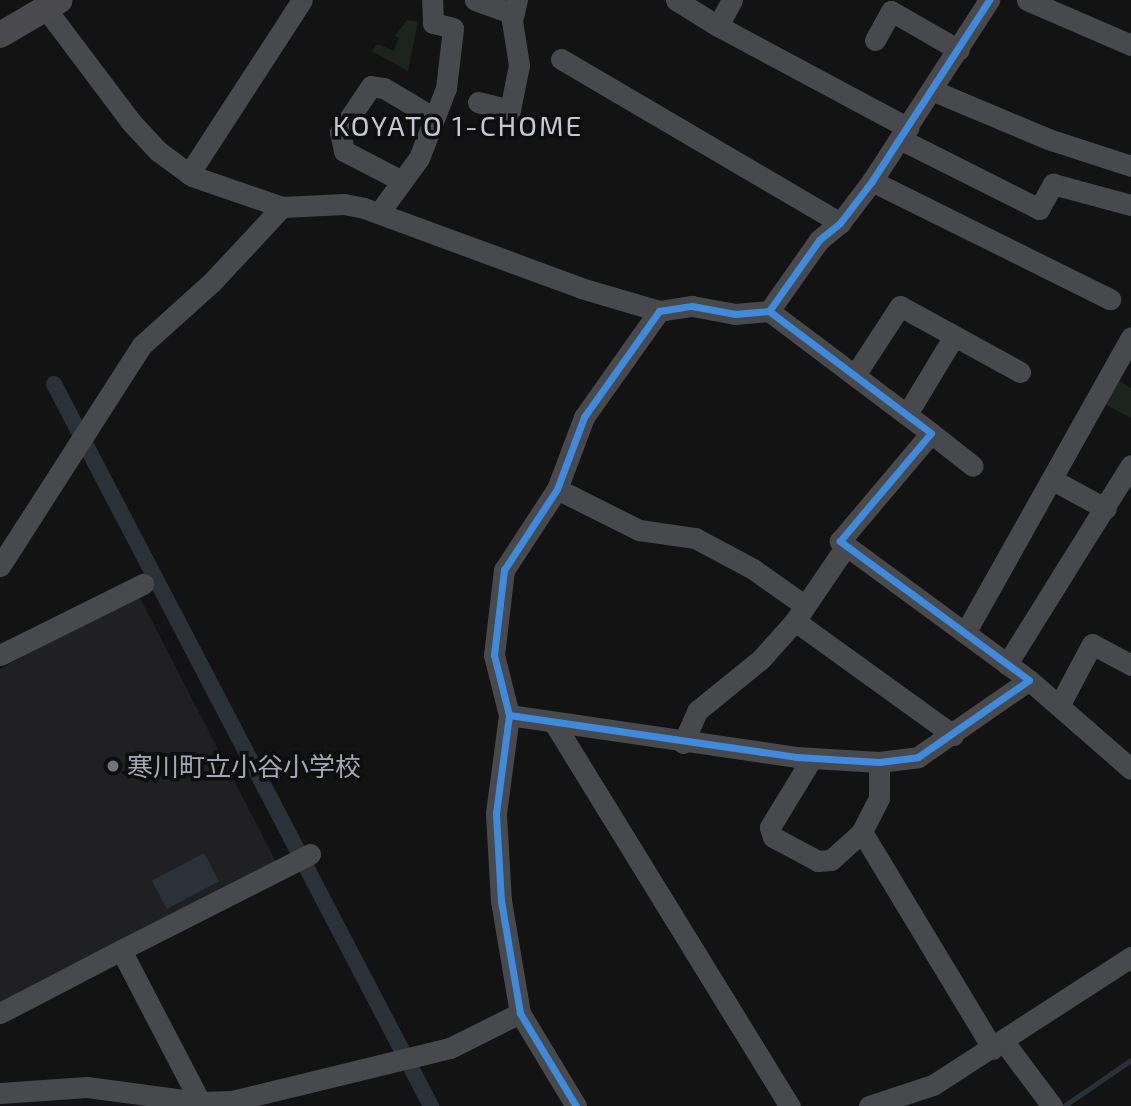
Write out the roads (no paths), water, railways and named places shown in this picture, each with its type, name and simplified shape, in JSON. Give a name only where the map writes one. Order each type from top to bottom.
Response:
[{"type":"main road","points":[[0,36],[53,5]]},
{"type":"street","points":[[189,174],[302,0]]},
{"type":"street","points":[[379,213],[419,158],[446,88],[453,28],[427,22],[432,0]]},
{"type":"street","points":[[475,0],[515,7],[519,65],[510,110],[478,102]]},
{"type":"street","points":[[676,0],[904,134],[1039,209],[1053,184],[1131,205]]},
{"type":"street","points":[[718,26],[732,0]]},
{"type":"street","points":[[769,311],[819,240],[840,223],[872,181],[934,91],[989,0]]},
{"type":"street","points":[[1027,0],[1131,45]]},
{"type":"street","points":[[53,5],[131,122],[158,151],[189,174],[282,207],[344,204],[379,213],[581,288],[659,312],[692,306],[735,314],[769,311],[973,466]]},
{"type":"street","points":[[874,40],[894,6],[959,50]]},
{"type":"street","points":[[561,59],[840,223]]},
{"type":"street","points":[[402,181],[344,151],[340,132],[371,86],[384,88],[434,118]]},
{"type":"street","points":[[934,91],[1048,139],[1131,166]]},
{"type":"street","points":[[872,181],[1110,299]]},
{"type":"street","points":[[0,566],[83,441],[142,345],[221,273],[282,207]]},
{"type":"street","points":[[855,375],[900,306],[1020,373]]},
{"type":"street","points":[[576,1106],[520,1013],[501,901],[496,813],[509,715],[494,655],[505,570],[557,489],[584,417],[659,312]]},
{"type":"street","points":[[906,414],[954,336]]},
{"type":"street","points":[[965,633],[1131,337]]},
{"type":"street","points":[[931,433],[840,541],[1029,680],[1131,767]]},
{"type":"street","points":[[1007,664],[1131,465]]},
{"type":"street","points":[[1053,480],[1105,509]]},
{"type":"street","points":[[557,489],[639,530],[695,538],[753,569],[799,613],[953,735]]},
{"type":"street","points":[[683,743],[698,710],[761,659],[799,613],[846,546]]},
{"type":"street","points":[[0,655],[143,584]]},
{"type":"street","points":[[1059,705],[1092,644],[1131,664]]},
{"type":"street","points":[[509,715],[683,743],[812,758],[879,762],[918,757],[1029,680]]},
{"type":"street","points":[[554,723],[790,1106]]},
{"type":"street","points":[[812,758],[770,827],[773,837],[818,861],[831,860],[862,832],[879,798],[879,762]]},
{"type":"street","points":[[862,832],[999,1046],[1052,1106]]},
{"type":"street","points":[[0,1013],[303,857]]},
{"type":"street","points":[[121,950],[213,1103]]},
{"type":"street","points":[[869,1106],[933,1085],[999,1046],[1131,957]]},
{"type":"street","points":[[0,1093],[120,1088],[213,1103],[406,1056],[450,1048],[520,1013]]},
{"type":"waterway","points":[[54,384],[431,1106]]},
{"type":"waterway","points":[[1064,1106],[1131,1060]]},
{"type":"place","name":"寒川町立小谷小学校","points":[[113,766]]},
{"type":"district","name":"KOYATO 1-CHOME","points":[[458,125]]}]
